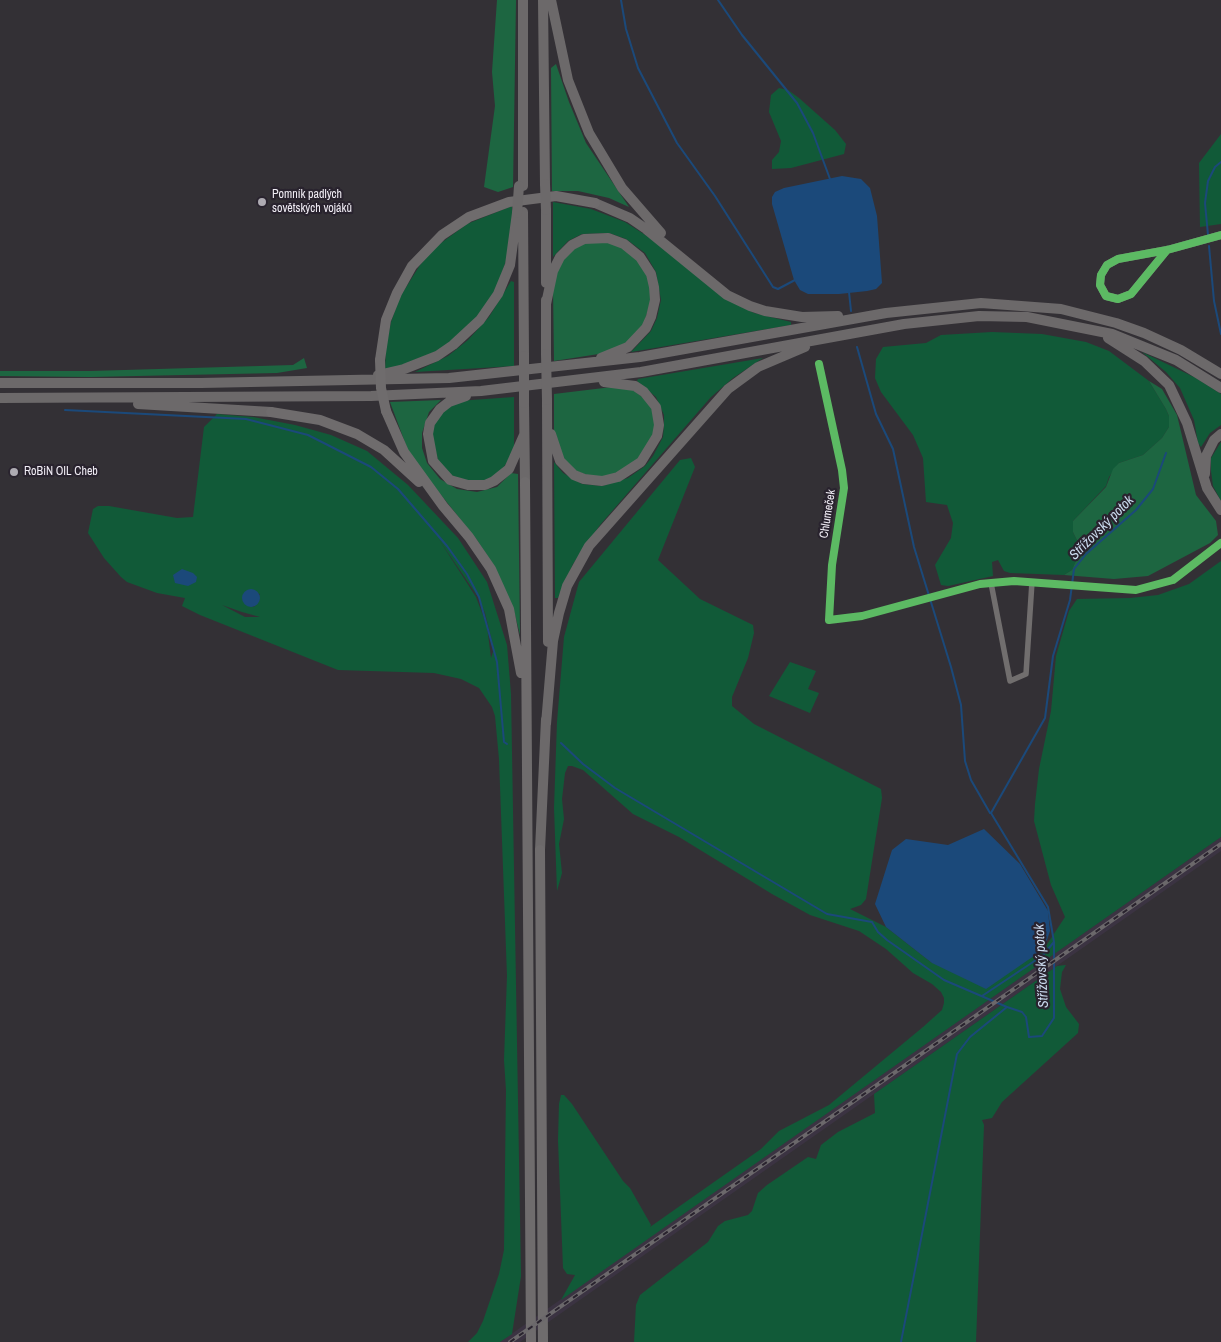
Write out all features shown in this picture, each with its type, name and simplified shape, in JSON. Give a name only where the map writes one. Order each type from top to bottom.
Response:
[{"type":"highway","points":[[523,0],[523,160],[520,213],[524,356],[531,1342]]},
{"type":"highway","points":[[543,0],[548,624],[546,724],[540,850],[543,1342]]},
{"type":"highway","points":[[551,0],[568,80],[592,140],[608,168],[632,201],[680,254]]},
{"type":"highway","points":[[526,701],[514,629],[501,589],[480,552],[442,506],[404,452],[386,411],[381,388],[380,360],[386,320],[397,293],[421,255],[448,230],[475,214],[509,202],[556,196],[595,203],[630,218],[680,254],[727,294],[765,311],[817,317],[886,313],[981,303],[1029,305],[1080,313],[1144,333],[1220,372]]},
{"type":"highway","points":[[349,380],[390,373],[420,364],[437,356],[468,333],[489,308],[505,280],[520,213]]},
{"type":"highway","points":[[546,304],[553,270],[560,257],[572,245],[584,239],[608,238],[624,244],[640,257],[651,274],[655,300],[646,328],[628,347],[579,365]]},
{"type":"highway","points":[[0,383],[449,378],[640,358],[886,313]]},
{"type":"highway","points":[[0,398],[371,396],[481,391],[641,372],[904,324],[962,316],[1027,318],[1093,329],[1140,344],[1176,360],[1221,388]]},
{"type":"highway","points":[[1093,329],[1138,356],[1152,367],[1169,386],[1187,423],[1200,469],[1214,501],[1221,510]]},
{"type":"highway","points":[[546,724],[553,642],[559,613],[566,586],[589,546],[728,389],[758,367],[824,339]]},
{"type":"highway","points":[[547,400],[553,442],[560,461],[567,469],[574,475],[593,481],[609,479],[625,473],[641,462],[653,445],[659,425],[656,407],[644,392],[635,386],[583,380]]},
{"type":"highway","points":[[481,391],[449,402],[434,416],[430,423],[429,447],[433,461],[444,474],[459,484],[468,486],[494,481],[509,469],[524,435]]},
{"type":"highway","points":[[80,398],[271,412],[320,420],[357,434],[397,461],[442,506]]},
{"type":"highway","points":[[1214,501],[1206,476],[1205,464],[1209,447],[1221,434]]},
{"type":"street","points":[[1167,250],[1131,294],[1118,299],[1106,296],[1100,285],[1101,275],[1107,265],[1118,259],[1167,250],[1221,235]]},
{"type":"street","name":"Chlumeček","points":[[819,364],[842,470],[844,488],[832,565],[829,620],[877,613],[980,584],[992,583]]},
{"type":"street","points":[[1032,582],[1026,674],[1010,681],[992,583],[1032,582],[1136,590],[1173,580],[1221,544]]},
{"type":"shaded area","points":[[1221,837],[1221,851],[520,1342],[500,1342]]},
{"type":"green space","points":[[497,0],[516,0],[513,187],[498,192],[484,187],[495,106],[492,72]]},
{"type":"green space","points":[[556,64],[586,143],[629,207],[609,198],[578,191],[552,191],[551,68]]},
{"type":"green space","points":[[779,88],[788,90],[799,98],[835,130],[846,144],[844,154],[791,168],[772,169],[772,160],[779,152],[781,141],[769,112],[771,95]]},
{"type":"green space","points":[[1221,134],[1221,224],[1200,227],[1199,163]]},
{"type":"green space","points":[[553,202],[591,209],[625,222],[664,247],[723,297],[754,313],[791,322],[791,325],[631,352],[651,331],[657,318],[661,300],[656,272],[645,253],[626,239],[609,233],[582,234],[568,241],[553,257]]},
{"type":"green space","points":[[512,206],[513,222],[508,255],[497,287],[479,316],[442,349],[385,372],[386,347],[391,322],[400,297],[420,265],[437,246],[467,224]]},
{"type":"green space","points":[[607,242],[622,248],[638,260],[648,276],[651,300],[643,326],[626,344],[605,353],[554,361],[553,287],[556,272],[563,259],[574,248],[585,243]]},
{"type":"green space","points":[[511,281],[514,282],[514,366],[415,372],[448,356],[468,340],[489,317]]},
{"type":"green space","points":[[992,332],[1042,334],[1086,342],[1109,351],[1149,381],[1166,409],[1169,416],[1169,427],[1162,438],[1143,455],[1119,463],[1109,477],[1106,486],[1073,521],[1073,532],[1079,544],[1080,554],[1072,570],[1064,575],[1010,573],[1004,571],[998,560],[992,562],[993,576],[948,586],[941,585],[935,565],[951,538],[953,523],[947,505],[926,502],[923,458],[913,435],[881,392],[875,378],[876,359],[883,347],[926,343],[941,335]]},
{"type":"green space","points":[[1142,352],[1196,378],[1221,394],[1221,425],[1210,433],[1201,447],[1198,443],[1194,420],[1180,388],[1166,372]]},
{"type":"green space","points":[[304,358],[307,368],[277,373],[90,377],[0,376],[0,371],[91,371],[293,365]]},
{"type":"green space","points":[[763,358],[733,378],[711,397],[600,525],[573,564],[558,598],[555,598],[554,462],[563,473],[582,484],[602,486],[628,478],[645,466],[653,456],[663,437],[664,415],[656,397],[637,381],[638,379]]},
{"type":"green space","points":[[1149,381],[1162,389],[1177,415],[1196,495],[1216,521],[1218,535],[1210,543],[1148,576],[1114,579],[1064,575],[1072,570],[1079,554],[1079,544],[1073,532],[1073,521],[1106,487],[1113,469],[1119,463],[1143,455],[1162,438],[1169,427],[1169,416],[1166,409]]},
{"type":"green space","points":[[612,387],[633,390],[649,402],[655,417],[654,435],[639,459],[623,470],[609,476],[593,477],[576,471],[563,459],[554,431],[554,394]]},
{"type":"green space","points":[[514,397],[514,448],[510,458],[499,474],[484,482],[459,481],[440,466],[430,434],[436,417],[458,401]]},
{"type":"green space","points":[[441,400],[429,412],[422,433],[422,448],[427,463],[440,479],[457,489],[477,492],[497,487],[511,473],[518,474],[520,635],[514,611],[493,564],[477,540],[410,456],[390,402]]},
{"type":"green space","points":[[217,414],[253,417],[295,425],[331,435],[367,451],[408,485],[458,538],[487,582],[507,645],[511,694],[521,1276],[512,1334],[500,1342],[468,1342],[477,1333],[483,1321],[499,1274],[504,1250],[506,1090],[504,1060],[507,976],[499,759],[495,716],[492,707],[479,688],[461,679],[434,673],[338,670],[200,615],[182,606],[185,598],[157,593],[127,582],[121,577],[104,558],[88,533],[93,509],[98,506],[109,506],[177,518],[193,517],[204,427]],"holes":[[[438,538],[478,597],[485,613],[494,649],[491,658],[487,626],[476,597]],[[246,591],[260,594],[253,607]],[[222,605],[260,617],[245,617]]]},
{"type":"green space","points":[[1221,442],[1221,501],[1213,486],[1211,458]]},
{"type":"green space","points":[[691,458],[695,467],[658,560],[700,599],[753,625],[754,633],[748,658],[732,697],[732,706],[754,724],[881,789],[882,798],[866,899],[861,905],[850,909],[886,927],[932,963],[1044,949],[1065,917],[1051,885],[1034,821],[1035,804],[1039,769],[1051,711],[1056,656],[1069,611],[1077,599],[1130,598],[1158,595],[1189,584],[1221,561],[1221,837],[561,1300],[575,1275],[567,1274],[563,1268],[558,1140],[561,1095],[564,1095],[572,1104],[623,1181],[630,1188],[651,1225],[650,1227],[761,1149],[779,1131],[829,1105],[923,1027],[942,1010],[944,1003],[941,992],[932,984],[913,973],[886,949],[859,931],[810,915],[772,894],[679,837],[633,814],[583,770],[572,766],[568,766],[565,773],[562,799],[564,819],[559,844],[562,873],[557,891],[554,808],[557,722],[564,637],[579,582],[680,460]]},
{"type":"green space","points":[[790,662],[816,671],[808,689],[819,693],[810,713],[769,696]]},
{"type":"green space","points":[[1066,965],[1062,972],[1060,989],[1066,1007],[1079,1024],[1078,1033],[1002,1102],[992,1118],[982,1120],[984,1125],[976,1342],[634,1342],[636,1305],[640,1295],[708,1242],[718,1226],[725,1221],[748,1215],[752,1211],[758,1193],[767,1185],[808,1157],[816,1159],[821,1145],[838,1132],[875,1113],[874,1094],[1057,966]]},
{"type":"water","points":[[842,176],[861,179],[870,188],[877,216],[882,283],[876,289],[867,291],[839,294],[808,294],[800,290],[794,280],[772,204],[772,197],[775,192],[784,188]]},
{"type":"water","points":[[182,569],[193,573],[197,577],[196,582],[188,586],[175,583],[173,575]]},
{"type":"water","points":[[251,589],[257,592],[260,598],[257,604],[251,607],[245,604],[242,598],[245,592]]},
{"type":"water","points":[[984,829],[1020,864],[1048,911],[1050,931],[1044,949],[986,989],[932,963],[886,927],[875,904],[892,850],[906,839],[948,845]]},
{"type":"waterway","points":[[621,0],[626,29],[638,68],[677,143],[715,196],[773,287],[778,289],[795,280]]},
{"type":"waterway","points":[[718,0],[742,35],[797,103],[813,133],[830,179]]},
{"type":"waterway","points":[[1208,235],[1205,203],[1208,181],[1215,167],[1221,162]]},
{"type":"waterway","points":[[1209,246],[1214,301],[1221,334]]},
{"type":"waterway","points":[[849,292],[851,311]]},
{"type":"waterway","points":[[857,347],[876,414],[893,449],[914,547],[961,705],[965,761],[971,780],[990,813]]},
{"type":"waterway","points":[[65,410],[246,419],[308,435],[371,467],[398,489],[447,546],[467,574],[479,597],[497,662],[504,742],[507,744]]},
{"type":"waterway","name":"Střížovský potok","points":[[901,1342],[957,1054],[970,1037],[1007,1007],[1022,1012],[1026,1017],[1029,1037],[1042,1036],[1054,1018],[1054,942],[1048,907],[991,813],[1045,718],[1053,656],[1070,600],[1074,569],[1086,554],[1136,510],[1153,489],[1166,453]]},
{"type":"waterway","points":[[561,743],[583,764],[615,788],[827,914],[872,922],[878,932],[887,940],[944,980],[1007,1007]]},
{"type":"waterway","points":[[982,996],[1042,956],[1054,942]]},
{"type":"railway","points":[[510,1342],[1221,844]]},
{"type":"cycle path","points":[[1167,250],[1131,294],[1118,299],[1106,296],[1100,285],[1101,275],[1107,265],[1118,259],[1167,250],[1221,235]]},
{"type":"cycle path","points":[[819,364],[842,470],[844,488],[832,565],[829,620],[862,616],[980,584],[1014,581],[1136,590],[1173,580],[1221,543]]},
{"type":"place","name":"Pomník padlých sovětských vojáků","points":[[262,202]]},
{"type":"place","name":"RoBiN OIL Cheb","points":[[14,472]]}]
